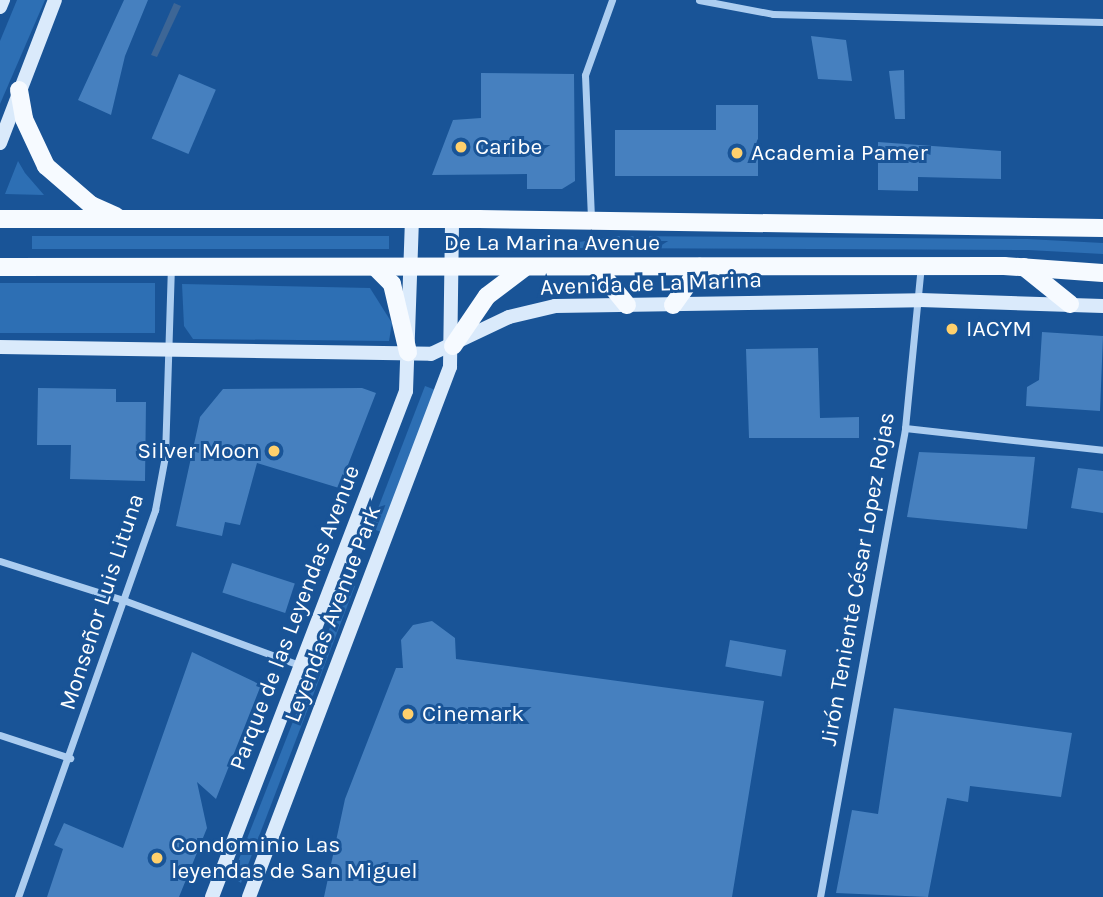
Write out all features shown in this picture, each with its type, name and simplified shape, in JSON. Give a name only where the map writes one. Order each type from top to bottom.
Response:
[{"type":"main road","points":[[0,7],[3,0]]},
{"type":"main road","points":[[1,137],[55,0]]},
{"type":"main road","points":[[19,90],[24,119],[46,166],[92,205],[122,219]]},
{"type":"main road","name":"De La Marina Avenue","points":[[0,219],[452,219],[1103,228]]},
{"type":"main road","name":"Parque de las Leyendas Avenue","points":[[212,897],[406,391],[412,219]]},
{"type":"main road","name":"Leyendas Avenue Park","points":[[249,897],[442,392],[453,346],[452,219]]},
{"type":"main road","name":"De La Marina Avenue","points":[[0,267],[921,266],[1024,267],[1103,273]]},
{"type":"main road","points":[[375,267],[392,284],[408,352]]},
{"type":"main road","points":[[596,267],[627,305]]},
{"type":"main road","points":[[673,305],[700,267]]},
{"type":"main road","points":[[1024,267],[1070,304]]},
{"type":"main road","points":[[453,346],[487,296],[524,268]]},
{"type":"main road","name":"Avenida de La Marina","points":[[0,347],[431,354],[453,346],[509,317],[555,306],[920,300],[1103,306]]},
{"type":"street","points":[[591,221],[585,75],[612,0]]},
{"type":"street","points":[[699,0],[773,14],[1103,22]]},
{"type":"street","name":"Jirón Teniente César Lopez Rojas","points":[[820,897],[905,428],[920,300],[921,266]]},
{"type":"street","name":"Monseñor Luis Lituna","points":[[18,897],[126,601],[155,510],[165,456],[170,267]]},
{"type":"street","points":[[905,428],[1103,450]]},
{"type":"street","points":[[0,561],[126,601],[299,665]]},
{"type":"street","points":[[0,735],[70,758]]},
{"type":"shaded area","points":[[17,0],[45,0],[0,104],[0,41]]},
{"type":"shaded area","points":[[174,3],[181,6],[157,57],[151,55]]},
{"type":"shaded area","points":[[18,161],[25,173],[44,195],[5,194]]},
{"type":"shaded area","points":[[32,236],[389,236],[389,249],[32,249]]},
{"type":"shaded area","points":[[616,236],[1027,239],[1103,243],[1103,254],[1028,250],[573,248],[573,243]]},
{"type":"shaded area","points":[[0,283],[155,283],[155,333],[0,333]]},
{"type":"shaded area","points":[[182,284],[370,288],[392,323],[389,341],[193,339],[184,326]]},
{"type":"shaded area","points":[[425,386],[438,391],[384,533],[371,528]]},
{"type":"shaded area","points":[[347,584],[355,586],[241,883],[232,877]]},
{"type":"building","points":[[124,0],[148,0],[125,56],[111,115],[78,100]]},
{"type":"building","points":[[811,36],[846,40],[852,81],[818,79]]},
{"type":"building","points":[[904,70],[905,119],[895,119],[889,71]]},
{"type":"building","points":[[481,73],[574,74],[575,181],[562,189],[527,189],[527,174],[432,175],[453,120],[481,118]]},
{"type":"building","points":[[179,74],[216,90],[188,154],[152,138]]},
{"type":"building","points":[[716,105],[758,105],[758,176],[615,176],[615,130],[716,130]]},
{"type":"building","points":[[878,142],[1001,151],[1001,179],[918,177],[918,191],[878,190]]},
{"type":"building","points":[[1042,332],[1103,336],[1100,411],[1026,406],[1027,387],[1039,380]]},
{"type":"building","points":[[818,348],[820,418],[859,417],[859,438],[749,438],[746,349]]},
{"type":"building","points":[[38,388],[116,389],[116,402],[146,402],[145,481],[70,479],[71,445],[37,445]]},
{"type":"building","name":"Silver Moon","points":[[362,388],[376,393],[339,488],[257,463],[240,525],[225,522],[222,536],[176,526],[200,417],[223,389]]},
{"type":"building","points":[[919,452],[1035,457],[1027,529],[907,517]]},
{"type":"building","points":[[1078,468],[1103,471],[1103,513],[1071,508]]},
{"type":"building","points":[[232,563],[295,583],[285,613],[222,592]]},
{"type":"building","points":[[432,621],[455,638],[456,659],[764,701],[732,897],[324,897],[345,799],[396,668],[403,668],[401,640],[413,625]]},
{"type":"building","points":[[730,640],[786,650],[781,676],[725,667]]},
{"type":"building","points":[[192,652],[261,685],[216,799],[197,782],[207,828],[179,897],[47,897],[63,849],[54,845],[64,823],[123,848]]},
{"type":"building","points":[[894,708],[1072,733],[1061,797],[970,786],[968,802],[947,798],[928,897],[836,893],[852,810],[878,814]]},
{"type":"place","name":"Caribe","points":[[461,147]]},
{"type":"place","name":"Academia Pamer","points":[[737,153]]},
{"type":"place","name":"IACYM","points":[[952,329]]},
{"type":"place","name":"Silver Moon","points":[[274,451]]},
{"type":"place","name":"Cinemark","points":[[408,714]]},
{"type":"place","name":"Condominio Las leyendas de San Miguel","points":[[157,858]]}]
